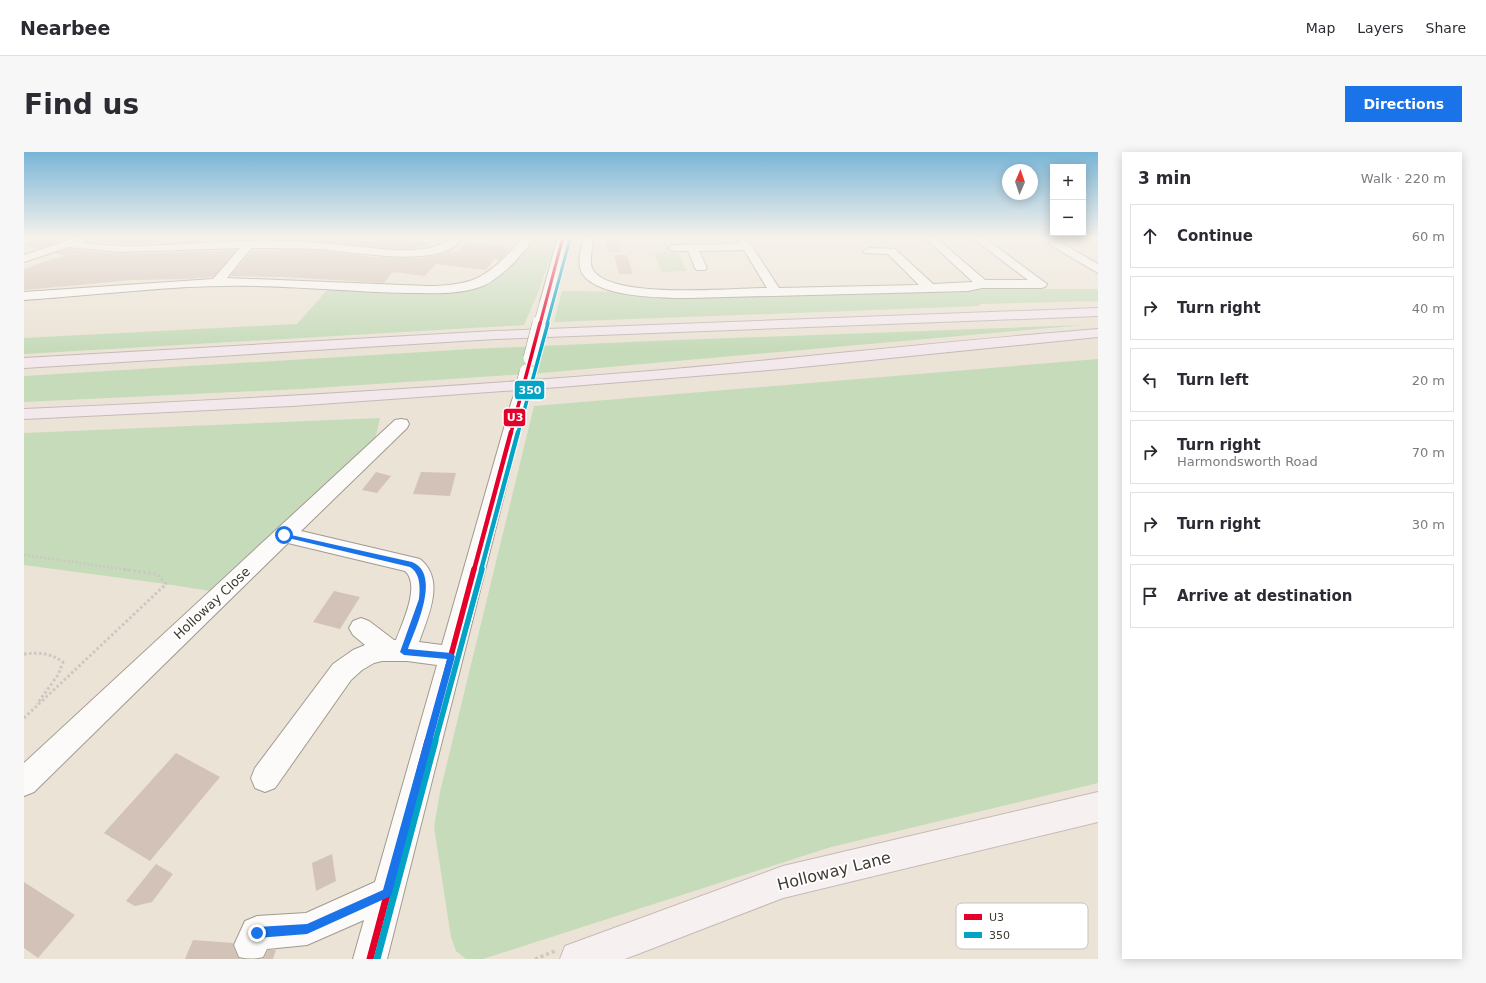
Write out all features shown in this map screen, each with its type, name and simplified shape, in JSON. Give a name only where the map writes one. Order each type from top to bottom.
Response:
[{"type":"highway","points":[[24,363],[581,331],[1098,312]]},
{"type":"highway","points":[[24,414],[488,389],[741,368],[1098,333]]},
{"type":"main road","name":"Holloway Lane","points":[[578,959],[783,882],[1098,807]]},
{"type":"street","points":[[217,282],[223,275]]},
{"type":"street","points":[[24,296],[217,282],[256,282],[418,289],[457,287],[477,284],[491,275]]},
{"type":"street","points":[[370,959],[553,275]]},
{"type":"street","points":[[591,275],[598,280],[618,288],[663,293],[775,292],[968,287],[982,284],[1041,284],[1028,275]]},
{"type":"street","points":[[764,275],[775,292]]},
{"type":"street","points":[[917,275],[930,288]]},
{"type":"street","points":[[971,275],[982,284]]},
{"type":"street","name":"Holloway Close","points":[[24,782],[401,424]]},
{"type":"street","points":[[284,535],[412,565],[420,572],[423,590],[422,599],[397,651]]},
{"type":"street","points":[[361,628],[397,651]]},
{"type":"street","points":[[265,778],[342,672],[367,655],[374,652],[397,651],[451,656]]},
{"type":"street","points":[[251,945],[257,933],[307,929],[388,893]]},
{"type":"path","points":[[24,555],[157,574],[166,584],[24,718]]},
{"type":"path","points":[[24,654],[39,653],[54,655],[63,662],[58,675],[32,710]]},
{"type":"green space","points":[[500,275],[544,275],[524,325],[24,354],[24,338],[297,324],[329,288],[423,292],[496,278]]},
{"type":"green space","points":[[1025,285],[1043,289],[1098,289],[1098,301],[981,304],[978,306],[554,322],[562,291],[635,292]]},
{"type":"green space","points":[[1083,325],[541,373],[301,389],[24,402],[24,376],[472,349]]},
{"type":"green space","points":[[1098,359],[1098,783],[831,847],[483,959],[466,959],[456,951],[451,937],[434,827],[440,792],[534,406]]},
{"type":"green space","points":[[380,418],[372,452],[223,593],[24,565],[24,433]]},
{"type":"building","points":[[24,275],[215,275],[213,277],[132,280],[24,290]]},
{"type":"building","points":[[231,275],[391,275],[384,283],[283,277],[230,276]]},
{"type":"building","points":[[376,472],[391,476],[377,493],[362,490]]},
{"type":"building","points":[[421,472],[456,473],[450,496],[413,494]]},
{"type":"building","points":[[334,591],[360,597],[340,629],[313,622]]},
{"type":"building","points":[[176,753],[220,777],[150,861],[104,833]]},
{"type":"building","points":[[332,854],[336,881],[316,891],[312,863]]},
{"type":"building","points":[[156,864],[173,874],[152,902],[135,906],[126,901]]},
{"type":"building","points":[[24,882],[75,915],[38,958],[24,948]]},
{"type":"building","points":[[193,940],[233,943],[238,958],[241,959],[185,959]]},
{"type":"building","points":[[268,950],[276,950],[273,959],[261,959],[264,958]]},
{"type":"transit line","name":"U3","points":[[370,959],[553,275]]},
{"type":"transit line","name":"350","points":[[377,959],[560,275]]},
{"type":"route","points":[[257,933],[307,929],[364,902],[388,893],[451,656],[404,652],[422,599],[423,590],[420,572],[412,565],[284,535]]}]
